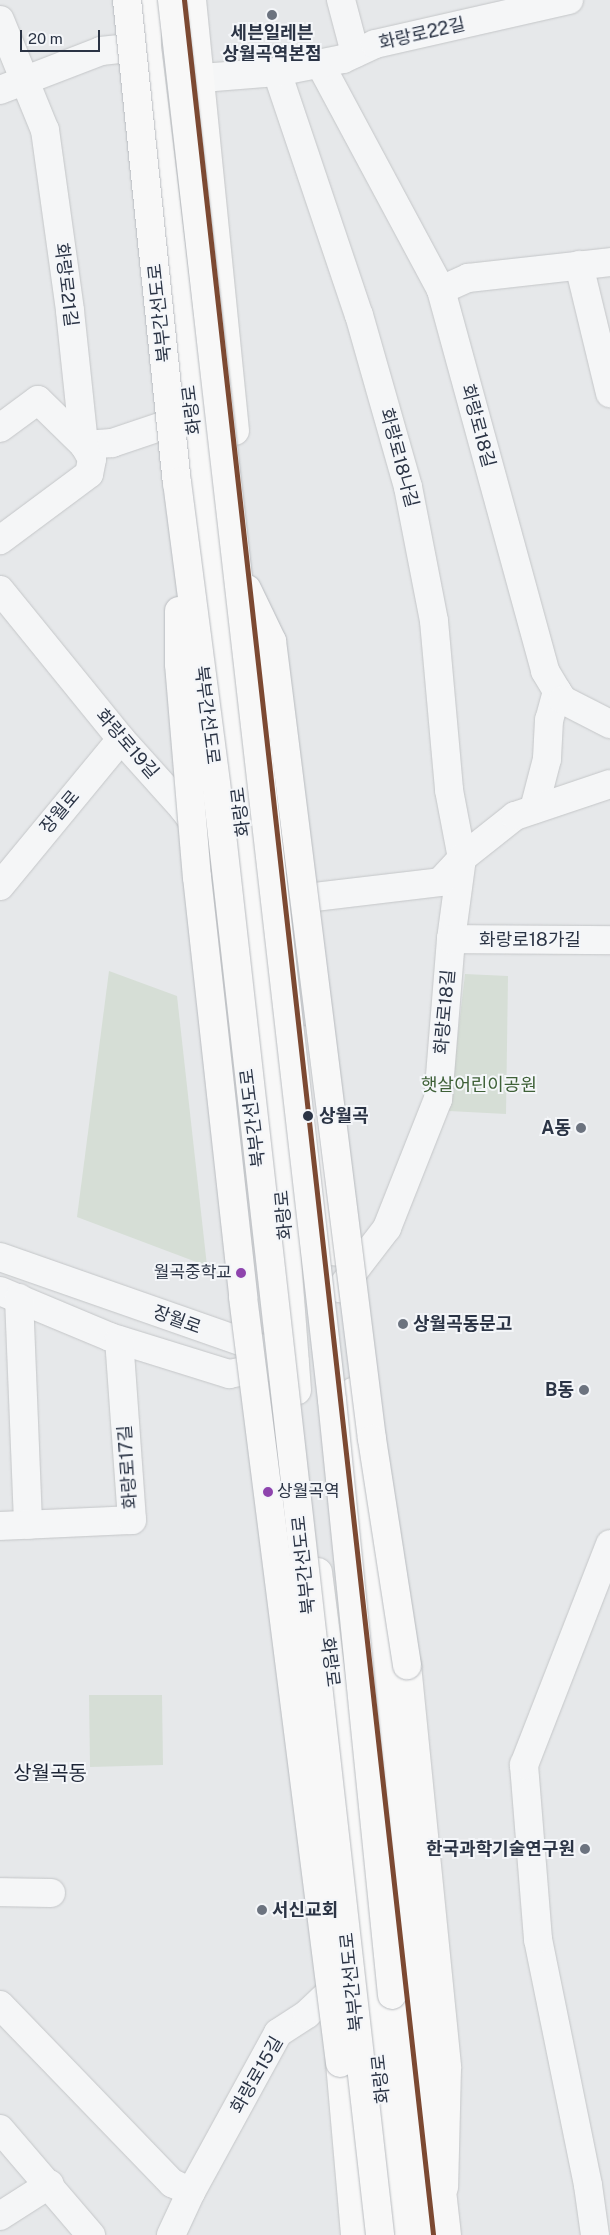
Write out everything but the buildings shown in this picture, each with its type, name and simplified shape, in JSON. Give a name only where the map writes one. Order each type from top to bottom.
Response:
[{"type":"main road","name":"북부간선도로","points":[[127,0],[178,482],[218,799],[380,2235]]},
{"type":"main road","name":"화랑로","points":[[148,0],[147,46],[251,900],[281,1178],[294,1326],[294,1360],[367,1956],[397,2235]]},
{"type":"main road","points":[[172,0],[287,1029],[332,1400],[392,1994],[421,2235]]},
{"type":"main road","name":"화랑로","points":[[192,0],[202,78],[281,901],[324,1171],[340,1288],[444,2187],[447,2235]]},
{"type":"main road","points":[[178,482],[179,664],[198,887],[243,1297],[340,2063],[355,2235]]},
{"type":"main road","points":[[237,570],[272,641],[372,1439],[407,1665],[447,2068],[444,2187]]},
{"type":"main road","points":[[281,1178],[324,1171]]},
{"type":"main road","name":"장월로","points":[[294,1360],[352,1388]]},
{"type":"street","points":[[342,0],[355,53]]},
{"type":"street","name":"화랑로22길","points":[[202,78],[277,72],[320,64],[355,53],[375,44],[569,0]]},
{"type":"street","name":"화랑로21길","points":[[0,20],[12,85],[46,130],[70,311],[84,446]]},
{"type":"street","points":[[12,85],[101,51],[147,46]]},
{"type":"street","name":"화랑로18길","points":[[320,64],[441,290],[545,671],[557,691]]},
{"type":"street","name":"화랑로18나길","points":[[277,72],[359,315],[408,487],[434,621],[450,790],[462,858]]},
{"type":"street","points":[[441,290],[468,278],[610,262]]},
{"type":"street","points":[[578,265],[610,393]]},
{"type":"street","points":[[0,428],[38,400],[84,446],[92,459],[90,474],[0,540]]},
{"type":"street","points":[[84,446],[112,443],[192,416]]},
{"type":"street","name":"화랑로19길","points":[[0,590],[121,739],[183,808],[251,900]]},
{"type":"street","points":[[534,809],[548,759],[549,720],[557,691]]},
{"type":"street","points":[[557,691],[563,700],[610,724]]},
{"type":"street","name":"장월로","points":[[0,886],[121,739]]},
{"type":"street","points":[[281,901],[440,882],[462,858],[515,816],[610,784]]},
{"type":"street","name":"화랑로18길","points":[[340,1288],[387,1228],[438,1100],[451,939],[462,858]]},
{"type":"street","name":"화랑로18가길","points":[[451,939],[610,940]]},
{"type":"street","name":"장월로","points":[[0,1257],[294,1360]]},
{"type":"street","points":[[28,1525],[10,1295],[120,1340],[229,1374],[250,1372],[294,1360]]},
{"type":"street","name":"화랑로17길","points":[[0,1526],[132,1520],[120,1340]]},
{"type":"street","points":[[595,2235],[588,2185],[538,1939],[524,1765],[610,1544]]},
{"type":"street","points":[[0,1892],[51,1893]]},
{"type":"street","name":"화랑로15길","points":[[171,2235],[191,2192],[278,2034],[307,2014],[367,1956]]},
{"type":"street","points":[[0,2005],[172,2183],[191,2192]]},
{"type":"street","points":[[0,2129],[50,2184],[91,2235]]},
{"type":"street","points":[[0,2216],[50,2184]]},
{"type":"street","points":[[0,2229],[3,2235]]},
{"type":"green space","points":[[109,971],[177,996],[207,1266],[77,1217]]},
{"type":"green space","name":"햇살어린이공원","points":[[465,974],[508,976],[506,1114],[449,1111]]},
{"type":"green space","points":[[89,1695],[162,1695],[163,1765],[90,1767]]},
{"type":"transit line","points":[[184,0],[433,2235]]},
{"type":"place","name":"세븐일레븐 상월곡역본점","points":[[272,15]]},
{"type":"place","name":"상월곡","points":[[308,1116]]},
{"type":"place","name":"A동","points":[[581,1128]]},
{"type":"place","name":"월곡중학교","points":[[241,1273]]},
{"type":"place","name":"상월곡동문고","points":[[403,1324]]},
{"type":"place","name":"B동","points":[[584,1390]]},
{"type":"place","name":"상월곡역","points":[[268,1492]]},
{"type":"place","name":"한국과학기술연구원","points":[[585,1849]]},
{"type":"place","name":"서신교회","points":[[262,1910]]},
{"type":"district","name":"상월곡동","points":[[50,1773]]}]
